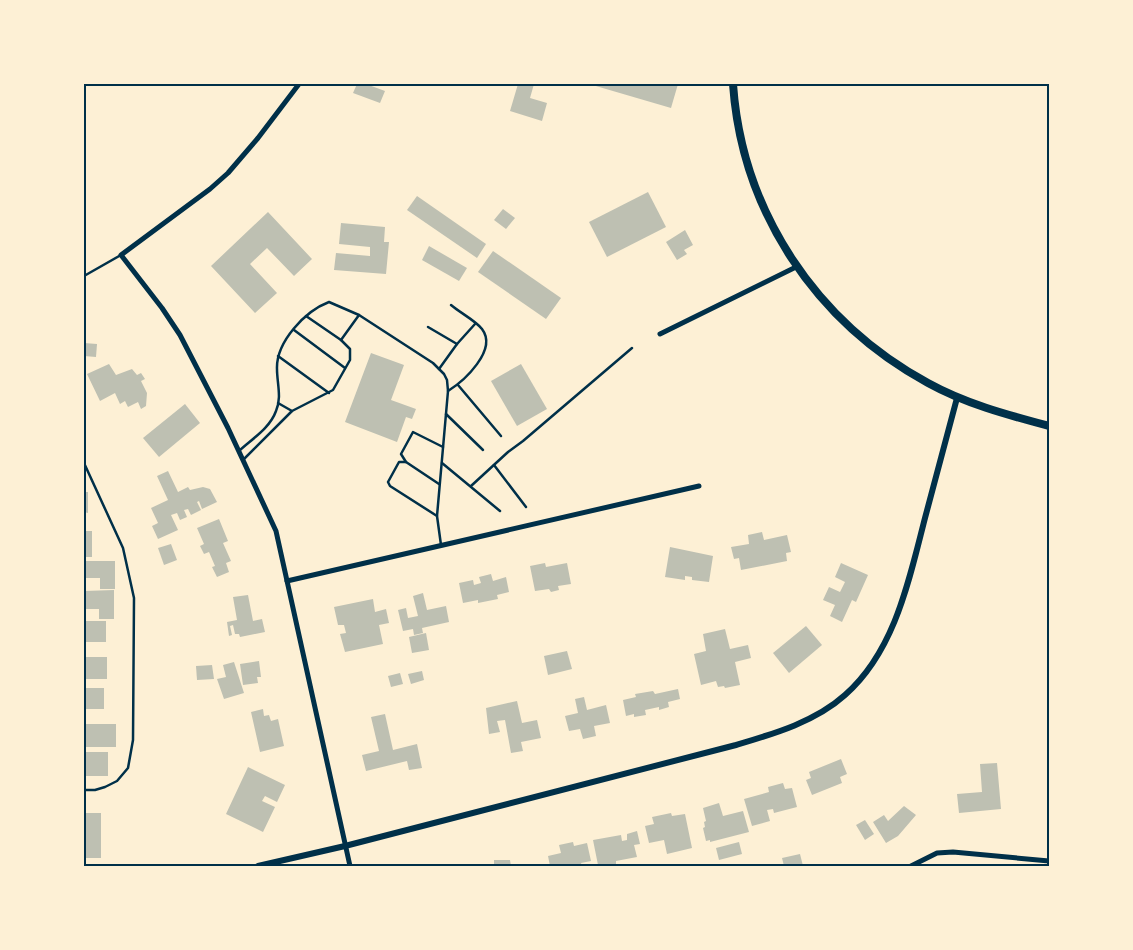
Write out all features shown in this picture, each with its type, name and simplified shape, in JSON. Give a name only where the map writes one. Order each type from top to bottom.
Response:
[{"type":"main road","points":[[733,84],[740,135],[746,159],[766,214],[796,267],[844,322],[882,355],[929,384],[957,398],[987,409],[1049,426]]},
{"type":"street","points":[[299,84],[258,138],[228,173],[210,189],[122,255],[180,335],[239,451],[276,531],[350,866]]},
{"type":"street","points":[[660,334],[796,267]]},
{"type":"street","points":[[258,866],[345,846],[736,745],[777,732],[824,711],[845,695],[861,679],[873,662],[893,625],[909,580],[957,398]]},
{"type":"street","points":[[286,581],[698,486]]},
{"type":"street","points":[[911,866],[937,853],[953,852],[1049,861]]},
{"type":"lane","points":[[84,276],[122,255]]},
{"type":"lane","points":[[239,451],[264,429],[276,412],[279,388],[276,368],[278,356],[282,345],[306,316],[321,305],[329,302],[359,315],[426,358],[439,369],[446,380],[448,391],[437,516],[440,545]]},
{"type":"lane","points":[[448,391],[458,384],[475,366],[485,348],[486,339],[482,329],[450,305]]},
{"type":"lane","points":[[341,340],[359,315]]},
{"type":"lane","points":[[243,460],[292,411],[333,390],[350,360],[350,349],[341,340],[306,316]]},
{"type":"lane","points":[[439,369],[457,344],[475,324]]},
{"type":"lane","points":[[428,327],[457,344]]},
{"type":"lane","points":[[294,330],[345,368]]},
{"type":"lane","points":[[471,486],[508,452],[632,348]]},
{"type":"lane","points":[[278,356],[329,393]]},
{"type":"lane","points":[[458,384],[501,436]]},
{"type":"lane","points":[[278,403],[292,411]]},
{"type":"lane","points":[[446,414],[483,450]]},
{"type":"lane","points":[[440,485],[406,462],[401,454],[413,432],[443,447]]},
{"type":"lane","points":[[406,462],[400,462],[389,484],[437,516]]},
{"type":"lane","points":[[84,463],[123,548],[134,598],[133,740],[128,768],[116,781],[105,787],[95,790],[84,790]]},
{"type":"lane","points":[[442,463],[500,510]]},
{"type":"lane","points":[[494,466],[526,507]]},
{"type":"building","points":[[357,84],[366,84],[385,91],[380,103],[353,93]]},
{"type":"building","points":[[518,84],[534,84],[530,98],[547,103],[542,121],[510,111]]},
{"type":"building","points":[[589,84],[678,84],[671,108]]},
{"type":"building","points":[[648,192],[666,227],[607,257],[589,222]]},
{"type":"building","points":[[417,196],[486,244],[477,258],[407,210]]},
{"type":"building","points":[[503,209],[515,218],[506,229],[494,220]]},
{"type":"building","points":[[268,212],[312,259],[294,276],[267,248],[250,264],[277,293],[255,313],[211,266]]},
{"type":"building","points":[[341,223],[385,227],[384,242],[389,242],[386,274],[334,270],[336,253],[370,256],[370,247],[339,244]]},
{"type":"building","points":[[685,230],[693,245],[684,250],[687,254],[677,260],[666,242]]},
{"type":"building","points":[[429,246],[467,268],[459,281],[422,260]]},
{"type":"building","points":[[493,251],[561,298],[546,319],[478,272]]},
{"type":"building","points":[[84,343],[97,344],[96,357],[84,356]]},
{"type":"building","points":[[371,353],[404,365],[391,400],[416,409],[412,419],[406,417],[397,442],[345,422]]},
{"type":"building","points":[[109,364],[116,375],[132,369],[137,375],[141,373],[145,379],[141,381],[147,393],[146,406],[141,409],[138,402],[128,407],[125,401],[120,404],[115,393],[100,401],[87,374]]},
{"type":"building","points":[[521,364],[547,409],[517,426],[491,381]]},
{"type":"building","points":[[185,404],[200,423],[159,457],[143,438]]},
{"type":"building","points":[[168,471],[178,492],[188,487],[190,490],[203,487],[210,489],[217,502],[202,509],[199,501],[197,502],[201,510],[191,515],[188,509],[184,510],[187,517],[180,520],[177,513],[171,515],[178,530],[158,539],[152,526],[158,523],[151,508],[168,500],[157,476]]},
{"type":"building","points":[[84,492],[88,492],[88,513],[84,512]]},
{"type":"building","points":[[219,519],[228,541],[223,543],[231,561],[226,563],[229,572],[217,577],[212,567],[215,566],[209,552],[204,554],[200,546],[204,544],[197,528]]},
{"type":"building","points":[[84,531],[92,531],[92,557],[84,557]]},
{"type":"building","points":[[762,532],[764,540],[787,535],[791,552],[786,553],[787,561],[741,570],[739,558],[734,559],[731,547],[749,544],[748,535]]},
{"type":"building","points":[[171,544],[177,560],[164,565],[158,548]]},
{"type":"building","points":[[670,547],[713,556],[709,582],[692,580],[692,577],[685,576],[685,580],[665,577]]},
{"type":"building","points":[[84,561],[115,561],[115,589],[100,589],[100,578],[84,578]]},
{"type":"building","points":[[545,563],[546,567],[567,563],[571,584],[558,586],[559,590],[551,592],[549,589],[535,591],[530,566]]},
{"type":"building","points":[[841,563],[868,575],[856,602],[852,600],[842,622],[830,616],[835,605],[823,600],[829,587],[840,592],[845,582],[835,577]]},
{"type":"building","points":[[491,574],[493,581],[506,577],[509,592],[497,595],[498,599],[478,603],[478,600],[463,603],[459,583],[473,580],[474,585],[481,583],[479,577]]},
{"type":"building","points":[[114,590],[114,619],[99,619],[99,609],[84,609],[84,591]]},
{"type":"building","points":[[423,593],[427,610],[446,606],[449,622],[422,628],[423,633],[414,635],[413,629],[403,631],[398,610],[406,608],[408,618],[418,616],[413,596]]},
{"type":"building","points":[[248,595],[253,621],[262,619],[265,632],[240,637],[239,634],[235,634],[233,625],[230,626],[232,635],[229,636],[227,622],[237,620],[233,597]]},
{"type":"building","points":[[373,599],[375,612],[386,609],[389,623],[379,625],[383,644],[345,652],[340,634],[346,633],[344,625],[338,625],[334,607]]},
{"type":"building","points":[[84,621],[106,621],[106,642],[84,642]]},
{"type":"building","points":[[806,626],[822,645],[789,673],[773,653]]},
{"type":"building","points":[[725,629],[730,649],[748,645],[751,658],[735,662],[740,685],[725,688],[724,686],[718,687],[716,681],[701,685],[694,654],[706,651],[703,634]]},
{"type":"building","points":[[426,633],[429,650],[412,653],[409,637]]},
{"type":"building","points":[[567,651],[572,669],[548,675],[544,656]]},
{"type":"building","points":[[84,657],[107,657],[107,679],[84,679]]},
{"type":"building","points":[[259,661],[261,677],[257,677],[258,683],[243,685],[240,664]]},
{"type":"building","points":[[234,662],[244,693],[224,699],[217,679],[226,677],[223,665]]},
{"type":"building","points":[[212,665],[214,679],[197,680],[196,666]]},
{"type":"building","points":[[422,671],[424,680],[411,684],[408,674]]},
{"type":"building","points":[[400,673],[403,684],[391,687],[388,676]]},
{"type":"building","points":[[84,688],[104,688],[104,709],[84,709]]},
{"type":"building","points":[[678,689],[680,699],[668,702],[669,707],[659,710],[659,707],[645,710],[646,715],[634,717],[634,714],[626,716],[623,700],[636,697],[635,694],[653,691],[655,694]]},
{"type":"building","points":[[584,697],[587,710],[606,705],[610,723],[594,726],[596,736],[583,739],[580,729],[569,731],[565,716],[578,713],[575,699]]},
{"type":"building","points":[[517,701],[522,723],[537,720],[541,738],[521,742],[523,751],[511,753],[505,720],[497,721],[500,732],[489,734],[486,708]]},
{"type":"building","points":[[263,709],[264,716],[269,715],[271,721],[278,719],[284,746],[260,752],[251,712]]},
{"type":"building","points":[[385,714],[393,750],[417,744],[422,768],[409,770],[407,761],[366,771],[362,755],[379,751],[371,717]]},
{"type":"building","points":[[84,724],[116,724],[116,747],[84,747]]},
{"type":"building","points":[[84,752],[108,752],[108,776],[84,776]]},
{"type":"building","points":[[841,759],[847,774],[840,777],[842,783],[812,795],[806,780],[811,778],[809,772]]},
{"type":"building","points":[[997,763],[1001,809],[959,813],[957,794],[982,792],[980,764]]},
{"type":"building","points":[[248,767],[285,785],[277,802],[265,796],[262,801],[275,807],[263,832],[226,814]]},
{"type":"building","points":[[783,783],[785,789],[792,788],[797,807],[774,813],[773,809],[767,810],[770,821],[752,826],[744,799],[769,792],[768,787]]},
{"type":"building","points":[[719,803],[723,816],[743,811],[749,832],[710,842],[710,840],[706,841],[703,828],[706,821],[703,808]]},
{"type":"building","points":[[904,806],[916,815],[898,836],[886,843],[873,822],[884,815],[888,821]]},
{"type":"building","points":[[86,813],[101,813],[101,858],[86,858]]},
{"type":"building","points":[[671,813],[672,816],[685,814],[692,848],[667,854],[664,840],[649,843],[645,826],[654,824],[652,817]]},
{"type":"building","points":[[865,820],[874,834],[865,840],[856,825]]},
{"type":"building","points":[[637,831],[640,844],[634,845],[637,857],[616,861],[616,864],[598,865],[593,840],[621,835],[622,841],[627,840],[627,834]]},
{"type":"building","points":[[573,842],[574,846],[587,843],[591,861],[581,863],[582,866],[550,866],[548,856],[561,853],[559,845]]},
{"type":"building","points":[[739,842],[742,854],[719,860],[716,848]]},
{"type":"building","points":[[800,854],[803,866],[784,866],[782,858]]},
{"type":"building","points":[[494,860],[510,860],[511,866],[494,866]]}]
